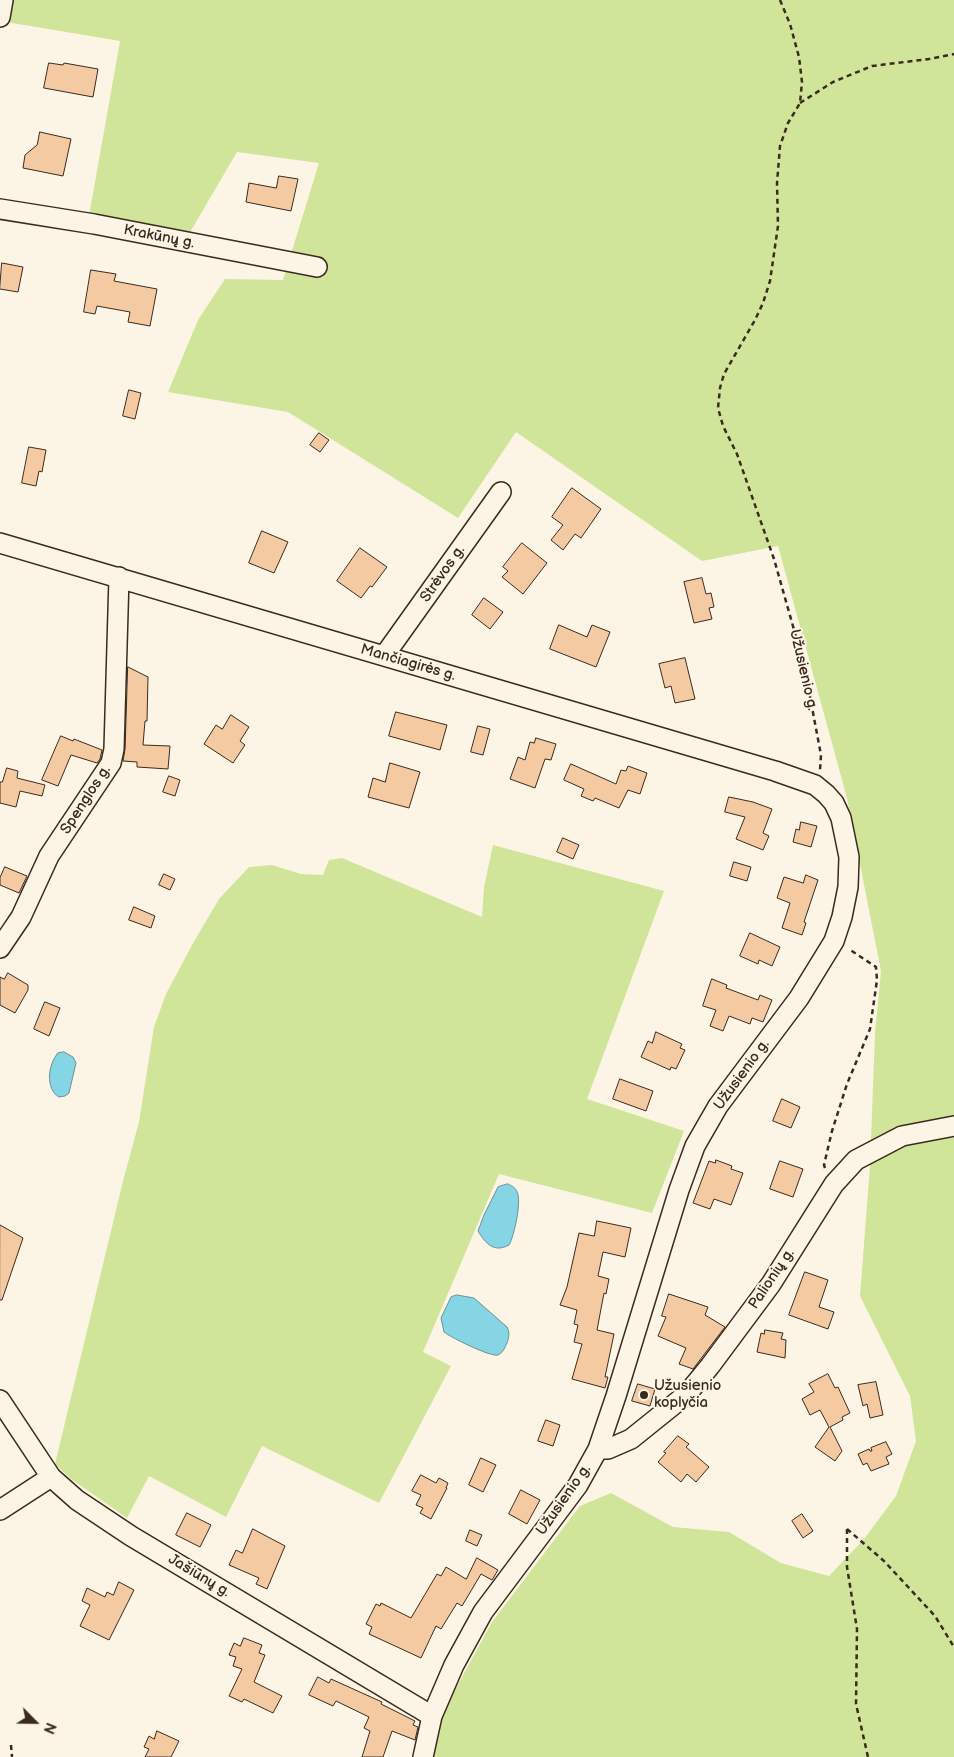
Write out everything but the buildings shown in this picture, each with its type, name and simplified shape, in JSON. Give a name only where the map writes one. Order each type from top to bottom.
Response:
[{"type":"street","points":[[0,17],[3,0]]},
{"type":"street","name":"Krakūnų g.","points":[[0,209],[94,224],[317,267]]},
{"type":"street","name":"Strėvos g.","points":[[384,656],[501,492]]},
{"type":"street","name":"Mančiagirės g.","points":[[0,543],[775,770],[815,785]]},
{"type":"street","name":"Spenglos g.","points":[[0,948],[21,917],[49,856],[110,763],[114,749],[119,577]]},
{"type":"street","name":"Užusienio g.","points":[[423,1757],[432,1716],[458,1658],[483,1612],[578,1485],[598,1449],[616,1396],[678,1190],[695,1146],[718,1106],[799,998],[834,941],[842,917],[848,887],[849,857],[841,818],[834,803],[815,785]]},
{"type":"street","name":"Palionių g.","points":[[598,1449],[608,1449],[630,1439],[687,1394],[771,1284],[834,1184],[856,1160],[902,1136],[954,1126]]},
{"type":"street","name":"Jašiūnų g.","points":[[0,1400],[51,1476],[77,1500],[132,1536],[432,1716]]},
{"type":"street","points":[[0,1510],[51,1476]]},
{"type":"path","points":[[780,0],[790,24],[799,57],[802,82],[800,103]]},
{"type":"path","points":[[800,103],[833,82],[872,66],[954,54]]},
{"type":"path","name":"Užusienio g.","points":[[800,103],[788,123],[780,146],[777,183],[778,226],[770,281],[755,320],[724,374],[720,388],[718,408],[723,426],[737,454],[774,559],[804,665],[820,755],[821,768],[815,785]]},
{"type":"path","points":[[834,941],[854,950],[876,967],[877,980],[870,1029],[847,1084],[832,1131],[824,1165],[828,1178],[834,1184]]},
{"type":"path","points":[[868,1757],[856,1704],[857,1629],[847,1567],[847,1529],[884,1561],[936,1616],[954,1647]]},
{"type":"path","points":[[11,1745],[12,1757]]},
{"type":"green space","points":[[0,0],[954,0],[954,1757],[433,1757],[444,1710],[492,1622],[580,1506],[611,1493],[673,1527],[729,1532],[781,1563],[829,1576],[864,1539],[896,1496],[916,1441],[910,1396],[860,1296],[870,1166],[875,1033],[881,971],[847,798],[778,546],[702,561],[516,432],[458,518],[288,412],[168,392],[198,320],[225,279],[283,280],[319,163],[237,152],[189,234],[89,216],[120,41],[0,21]]},
{"type":"green space","points":[[493,845],[664,891],[587,1099],[684,1131],[652,1213],[499,1174],[423,1352],[451,1366],[379,1503],[262,1446],[226,1517],[149,1476],[127,1518],[71,1479],[55,1464],[139,1122],[154,1027],[166,994],[192,945],[219,899],[249,867],[272,865],[301,874],[323,875],[329,860],[342,858],[482,917],[484,887]]},
{"type":"water","points":[[64,1052],[73,1057],[76,1063],[69,1093],[59,1097],[52,1088],[49,1076],[52,1063],[58,1053]]},
{"type":"water","points":[[508,1184],[516,1189],[518,1196],[519,1203],[515,1227],[509,1245],[495,1248],[484,1240],[478,1231],[498,1187]]},
{"type":"water","points":[[457,1295],[474,1298],[507,1327],[509,1333],[507,1343],[500,1354],[494,1355],[479,1350],[444,1332],[441,1318],[451,1297]]},
{"type":"place","name":"Užusienio koplyčia","points":[[644,1395]]}]
